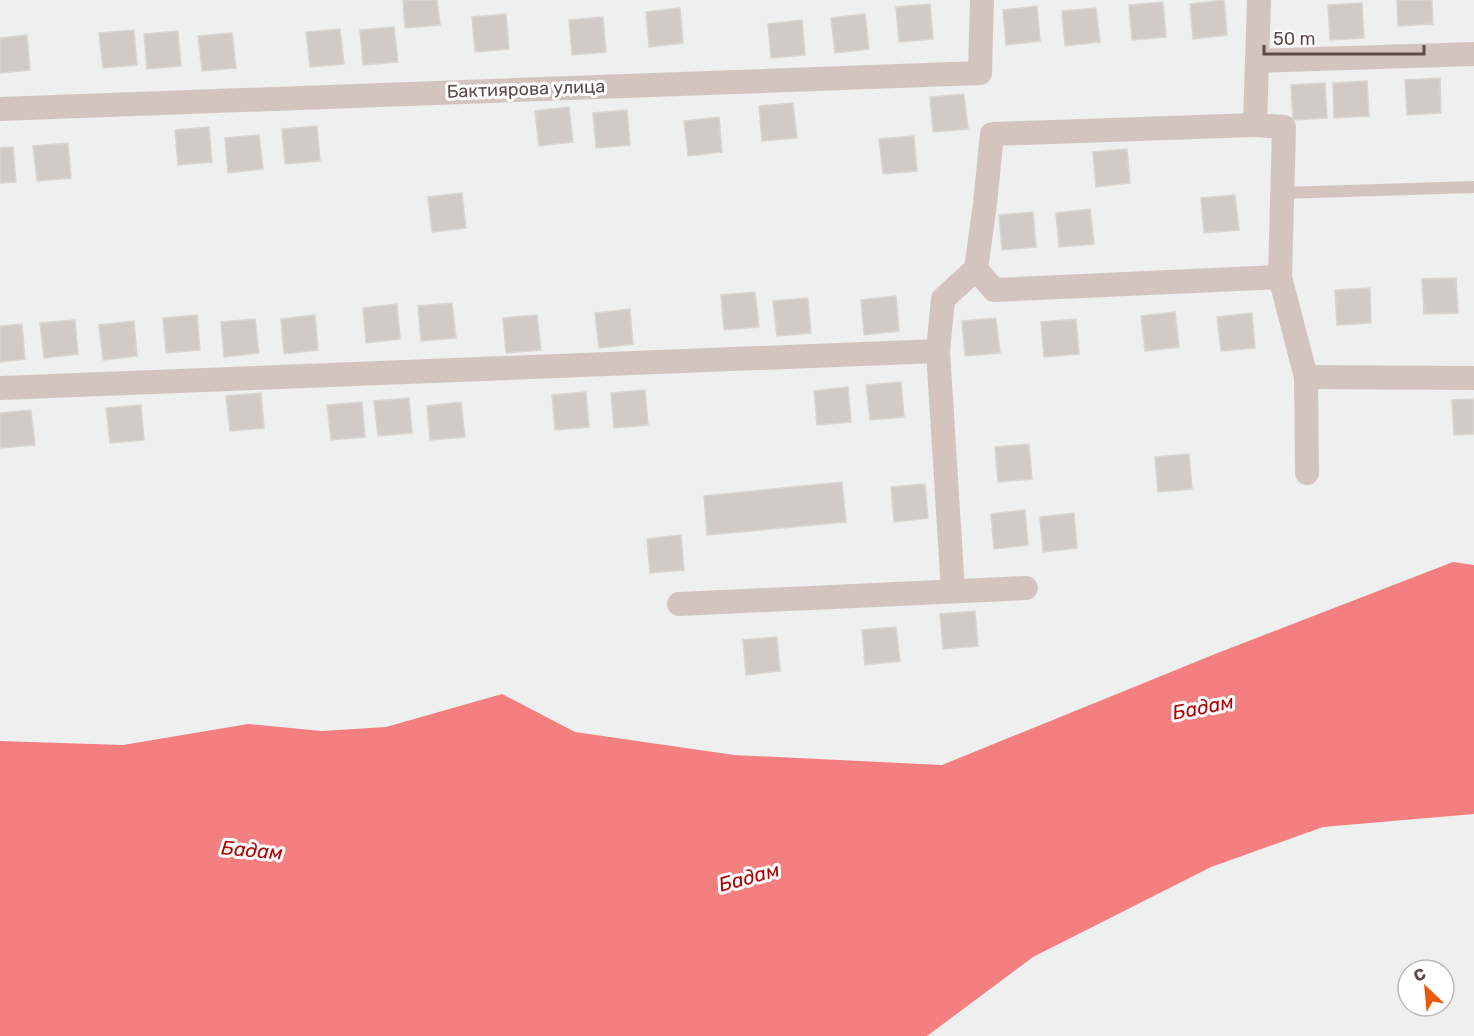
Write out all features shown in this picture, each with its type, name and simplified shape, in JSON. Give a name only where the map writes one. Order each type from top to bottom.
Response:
[{"type":"street","name":"Бактиярова улица","points":[[0,109],[980,73],[982,0]]},
{"type":"street","points":[[1255,125],[1259,0]]},
{"type":"street","points":[[1257,60],[1474,54]]},
{"type":"street","points":[[953,591],[938,351],[943,299],[976,269],[986,204],[992,134],[1255,125],[1284,127],[1280,277],[1306,377],[1307,473]]},
{"type":"street","points":[[976,269],[994,290],[1280,277]]},
{"type":"street","points":[[0,388],[938,351]]},
{"type":"street","points":[[1306,377],[1474,378]]},
{"type":"street","points":[[679,604],[1026,588]]},
{"type":"lane","points":[[1282,193],[1474,187]]},
{"type":"water","name":"Бадам","points":[[1453,562],[1474,565],[1474,814],[1323,827],[1211,867],[1033,957],[927,1036],[0,1036],[0,741],[123,745],[248,724],[322,731],[386,727],[502,694],[575,732],[734,755],[942,765],[1220,652]]},
{"type":"building","points":[[403,0],[437,0],[440,25],[405,28]]},
{"type":"building","points":[[1224,0],[1227,35],[1193,39],[1190,4]]},
{"type":"building","points":[[1397,0],[1432,0],[1433,24],[1398,26]]},
{"type":"building","points":[[1163,2],[1166,37],[1132,40],[1129,5]]},
{"type":"building","points":[[1362,3],[1364,38],[1330,40],[1328,5]]},
{"type":"building","points":[[930,4],[933,39],[899,42],[896,7]]},
{"type":"building","points":[[1037,6],[1040,41],[1006,45],[1003,10]]},
{"type":"building","points":[[680,8],[683,43],[649,47],[646,12]]},
{"type":"building","points":[[1096,8],[1100,42],[1065,46],[1062,11]]},
{"type":"building","points":[[506,14],[509,49],[475,52],[472,17]]},
{"type":"building","points":[[865,14],[869,49],[835,53],[831,18]]},
{"type":"building","points":[[603,17],[606,52],[572,55],[569,20]]},
{"type":"building","points":[[802,20],[805,55],[771,58],[768,24]]},
{"type":"building","points":[[394,27],[398,62],[363,65],[360,30]]},
{"type":"building","points":[[340,29],[344,64],[310,67],[306,32]]},
{"type":"building","points":[[134,30],[137,65],[103,68],[99,33]]},
{"type":"building","points":[[178,31],[181,66],[147,69],[144,34]]},
{"type":"building","points":[[232,33],[236,68],[202,71],[198,36]]},
{"type":"building","points":[[27,35],[30,70],[0,73],[0,38]]},
{"type":"building","points":[[1440,78],[1441,113],[1407,115],[1405,80]]},
{"type":"building","points":[[1367,81],[1369,116],[1334,118],[1333,83]]},
{"type":"building","points":[[1325,83],[1327,118],[1293,120],[1291,85]]},
{"type":"building","points":[[964,94],[968,129],[933,132],[930,97]]},
{"type":"building","points":[[793,103],[797,138],[762,141],[759,106]]},
{"type":"building","points":[[569,107],[573,142],[539,146],[535,111]]},
{"type":"building","points":[[627,110],[630,145],[596,148],[593,113]]},
{"type":"building","points":[[719,117],[722,152],[688,156],[684,121]]},
{"type":"building","points":[[317,126],[320,161],[285,164],[282,129]]},
{"type":"building","points":[[209,127],[212,162],[178,165],[175,130]]},
{"type":"building","points":[[259,135],[263,169],[228,173],[225,138]]},
{"type":"building","points":[[914,136],[917,171],[883,174],[879,139]]},
{"type":"building","points":[[68,143],[71,178],[37,181],[33,146]]},
{"type":"building","points":[[13,147],[16,182],[0,183],[0,148]]},
{"type":"building","points":[[1127,149],[1130,183],[1096,187],[1093,152]]},
{"type":"building","points":[[462,193],[466,228],[432,232],[428,197]]},
{"type":"building","points":[[1235,195],[1239,230],[1204,233],[1201,198]]},
{"type":"building","points":[[1090,209],[1094,244],[1059,247],[1056,213]]},
{"type":"building","points":[[1033,212],[1036,247],[1002,250],[999,215]]},
{"type":"building","points":[[1456,278],[1458,313],[1424,314],[1422,279]]},
{"type":"building","points":[[1370,288],[1371,323],[1337,325],[1335,290]]},
{"type":"building","points":[[755,292],[759,327],[724,330],[721,295]]},
{"type":"building","points":[[896,296],[899,331],[864,335],[861,300]]},
{"type":"building","points":[[808,298],[811,333],[777,336],[773,301]]},
{"type":"building","points":[[452,303],[456,338],[421,341],[418,306]]},
{"type":"building","points":[[397,304],[400,339],[366,343],[363,308]]},
{"type":"building","points":[[630,309],[633,344],[599,348],[595,313]]},
{"type":"building","points":[[1175,312],[1179,347],[1145,351],[1141,316]]},
{"type":"building","points":[[1252,313],[1255,348],[1221,351],[1217,317]]},
{"type":"building","points":[[197,315],[200,350],[166,353],[163,318]]},
{"type":"building","points":[[315,315],[318,350],[284,354],[281,319]]},
{"type":"building","points":[[537,315],[541,350],[506,353],[503,318]]},
{"type":"building","points":[[996,318],[1000,353],[965,356],[962,321]]},
{"type":"building","points":[[255,319],[259,353],[224,357],[221,322]]},
{"type":"building","points":[[1076,319],[1079,354],[1044,357],[1041,322]]},
{"type":"building","points":[[75,320],[78,354],[44,358],[40,323]]},
{"type":"building","points":[[134,321],[137,356],[103,360],[99,325]]},
{"type":"building","points":[[22,324],[25,359],[0,362],[0,326]]},
{"type":"building","points":[[901,382],[904,417],[870,420],[866,385]]},
{"type":"building","points":[[848,387],[851,422],[817,425],[814,391]]},
{"type":"building","points":[[645,390],[648,425],[614,428],[611,393]]},
{"type":"building","points":[[586,392],[589,427],[555,430],[552,395]]},
{"type":"building","points":[[261,393],[264,428],[230,431],[226,396]]},
{"type":"building","points":[[409,398],[412,433],[378,436],[374,401]]},
{"type":"building","points":[[1474,399],[1474,434],[1454,435],[1452,400]]},
{"type":"building","points":[[362,402],[365,437],[331,440],[327,405]]},
{"type":"building","points":[[461,402],[465,437],[430,440],[427,406]]},
{"type":"building","points":[[141,405],[144,440],[110,443],[106,408]]},
{"type":"building","points":[[31,410],[35,445],[0,448],[0,413]]},
{"type":"building","points":[[1029,444],[1032,479],[998,482],[995,447]]},
{"type":"building","points":[[1189,454],[1192,489],[1158,492],[1155,457]]},
{"type":"building","points":[[842,482],[846,522],[707,535],[704,496]]},
{"type":"building","points":[[925,484],[928,518],[894,522],[891,487]]},
{"type":"building","points":[[1025,510],[1028,545],[994,549],[991,514]]},
{"type":"building","points":[[1074,513],[1077,548],[1043,552],[1040,517]]},
{"type":"building","points":[[681,535],[684,570],[650,573],[647,539]]},
{"type":"building","points":[[975,611],[978,646],[943,649],[940,614]]},
{"type":"building","points":[[896,627],[900,661],[865,665],[862,630]]},
{"type":"building","points":[[777,637],[780,671],[746,675],[743,640]]}]
